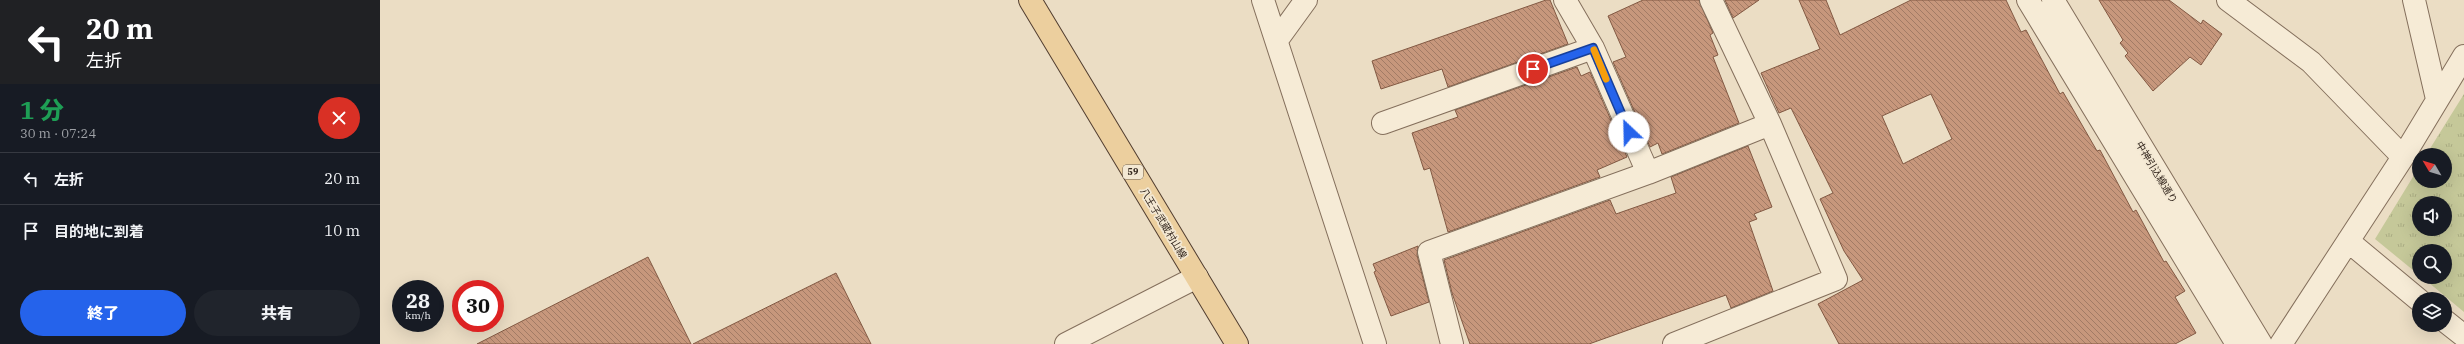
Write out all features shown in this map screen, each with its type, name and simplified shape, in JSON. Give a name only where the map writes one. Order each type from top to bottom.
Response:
[{"type":"main road","name":"八王子武蔵村山線","points":[[1030,0],[1237,344]]},
{"type":"street","points":[[1263,0],[1375,344]]},
{"type":"street","points":[[1277,40],[1306,0]]},
{"type":"street","points":[[1565,0],[1593,48],[1648,173]]},
{"type":"street","points":[[1674,344],[1836,279],[1770,124],[1711,0]]},
{"type":"street","points":[[2028,0],[2228,341]]},
{"type":"street","name":"中神引込線通り","points":[[2053,0],[2261,344]]},
{"type":"street","points":[[2228,0],[2311,62],[2403,157]]},
{"type":"street","points":[[2414,0],[2437,99]]},
{"type":"street","points":[[1383,124],[1593,48]]},
{"type":"street","points":[[2281,344],[2403,157],[2464,56]]},
{"type":"street","points":[[1452,344],[1429,252],[1648,173],[1770,124]]},
{"type":"street","points":[[2348,242],[2412,294]]},
{"type":"street","points":[[1066,344],[1197,277]]},
{"type":"street","points":[[2452,327],[2464,336]]},
{"type":"green space","points":[[2464,94],[2464,312],[2452,302],[2452,292],[2440,292],[2430,284],[2452,284],[2452,244],[2412,244],[2412,269],[2375,239],[2412,178],[2412,188],[2452,188],[2452,148],[2430,148]]},
{"type":"building","points":[[1546,0],[1550,0],[1568,44],[1448,87],[1442,69],[1381,89],[1372,61]]},
{"type":"building","points":[[1643,0],[1699,0],[1713,33],[1710,35],[1718,55],[1713,57],[1739,123],[1662,154],[1658,143],[1650,147],[1613,62],[1626,57],[1608,16]]},
{"type":"building","points":[[1725,0],[1759,0],[1733,18]]},
{"type":"building","points":[[1799,0],[1826,0],[1840,35],[1911,0],[2006,0],[2021,32],[2026,30],[2060,94],[2063,92],[2097,151],[2100,150],[2133,212],[2136,210],[2164,262],[2166,261],[2185,291],[2175,297],[2196,333],[2175,344],[1839,344],[1818,304],[1863,280],[1844,251],[1820,199],[1833,193],[1791,108],[1779,113],[1761,73],[1820,49]],"holes":[[[1931,94],[1952,139],[1903,164],[1882,116]]]},
{"type":"building","points":[[2099,0],[2169,0],[2201,24],[2203,20],[2222,34],[2201,65],[2190,57],[2153,91],[2125,56],[2128,53],[2120,43],[2123,40]]},
{"type":"building","points":[[1577,67],[1581,76],[1590,72],[1627,157],[1597,170],[1600,177],[1448,232],[1430,168],[1424,170],[1412,133],[1458,117],[1455,110]]},
{"type":"building","points":[[1748,146],[1772,207],[1754,214],[1757,219],[1749,222],[1773,291],[1731,308],[1726,295],[1589,344],[1470,344],[1452,293],[1444,260],[1610,200],[1616,214],[1676,193],[1671,177]]},
{"type":"building","points":[[1418,246],[1417,255],[1429,302],[1391,316],[1374,272],[1376,271],[1373,264]]},
{"type":"building","points":[[648,257],[691,344],[477,344],[501,332],[504,332],[504,330]]},
{"type":"building","points":[[836,273],[871,344],[693,344]]},
{"type":"slow traffic","points":[[1594,50],[1606,79]]},
{"type":"route","points":[[1533,69],[1593,48],[1629,132]]}]
